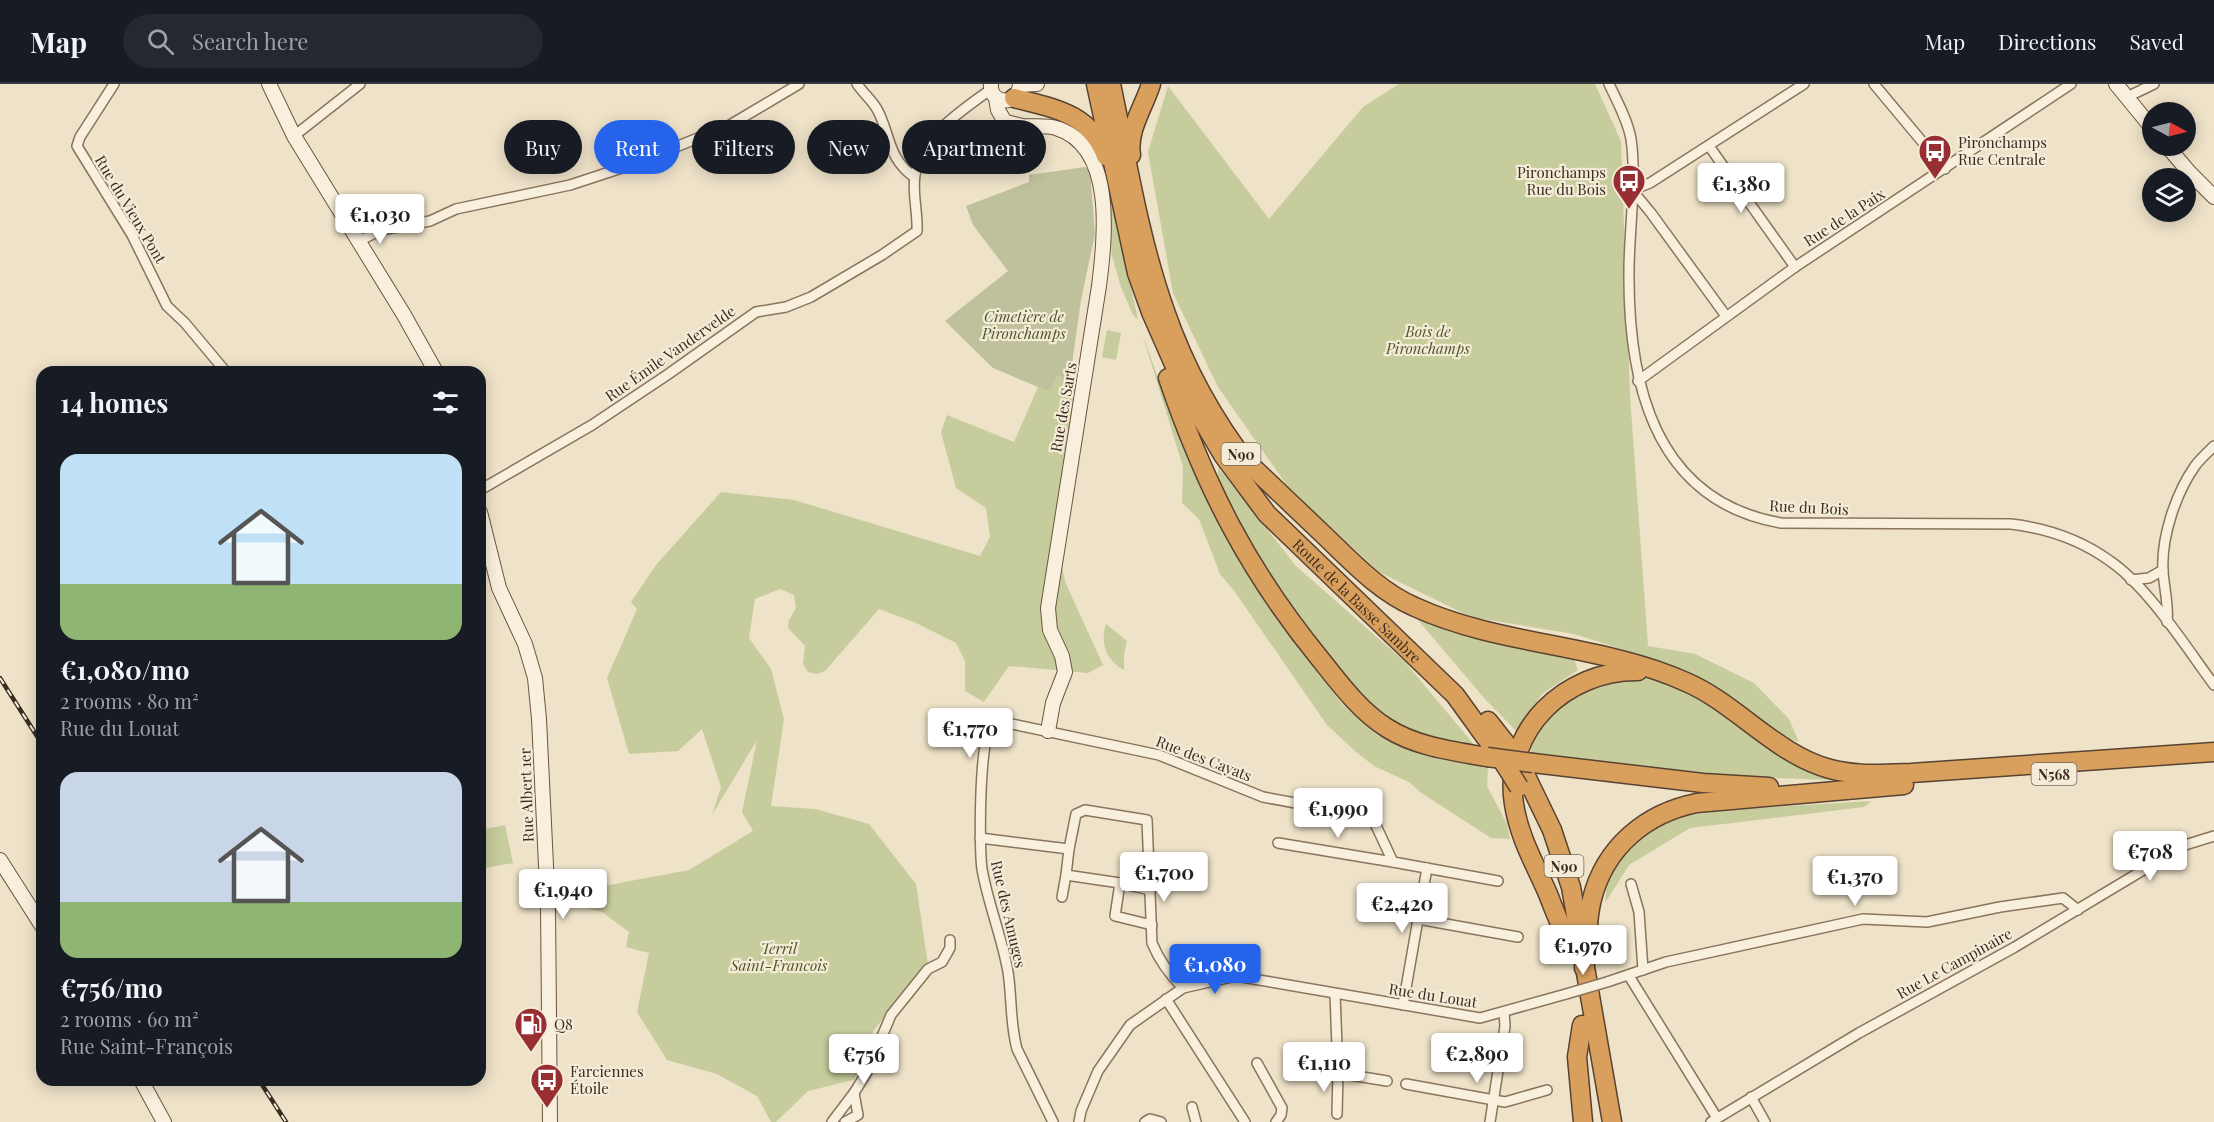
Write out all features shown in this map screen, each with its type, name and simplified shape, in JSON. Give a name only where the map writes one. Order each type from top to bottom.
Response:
[{"type":"highway","name":"Route de la Basse Sambre","points":[[1096,84],[1137,273],[1151,312],[1188,396],[1223,455],[1267,514],[1455,696],[1499,754],[1525,773],[1552,830],[1577,916],[1599,1122]]},
{"type":"highway","name":"Route de la Basse Sambre","points":[[1111,84],[1144,240],[1165,314],[1198,387],[1244,459],[1297,526],[1462,687],[1499,754]]},
{"type":"highway","points":[[1144,240],[1143,216],[1130,149],[1135,123],[1151,84]]},
{"type":"highway","points":[[1006,91],[1066,112],[1082,122],[1097,138],[1106,154],[1127,253],[1137,273]]},
{"type":"highway","points":[[1151,312],[1163,365],[1186,429],[1214,494],[1250,561],[1300,634],[1349,694],[1387,729],[1433,747],[1499,754],[1525,773],[1703,783],[1865,788]]},
{"type":"highway","points":[[1244,459],[1371,580],[1413,607],[1466,627],[1631,663],[1664,673]]},
{"type":"highway","points":[[1570,945],[1558,924],[1548,895],[1519,830],[1513,789],[1516,761],[1532,724],[1544,709],[1577,684],[1614,673],[1635,671],[1664,673]]},
{"type":"highway","name":"N568","points":[[1664,673],[1709,693],[1774,739],[1810,761],[1849,772],[1911,773],[2214,752]]},
{"type":"highway","name":"N568","points":[[1865,788],[2214,763]]},
{"type":"highway","name":"Route de la Basse Sambre","points":[[1525,773],[1550,860],[1612,1122]]},
{"type":"highway","points":[[1584,968],[1591,901],[1596,885],[1611,856],[1630,834],[1643,824],[1667,811],[1697,803],[1865,788]]},
{"type":"highway","points":[[1583,1122],[1577,1057],[1589,1030]]},
{"type":"highway","points":[[1589,1030],[1613,1076],[1621,1122]]},
{"type":"street","name":"Rue du Vieux Pont","points":[[114,84],[80,137],[77,146],[132,235],[167,306],[185,323],[221,366]]},
{"type":"street","points":[[269,84],[294,136],[432,366]]},
{"type":"street","points":[[294,136],[360,84]]},
{"type":"street","points":[[359,241],[381,230],[430,221],[456,209],[570,185],[634,164],[730,125],[799,84]]},
{"type":"street","points":[[857,84],[877,110],[890,147],[901,168],[914,177]]},
{"type":"street","points":[[1006,91],[1037,84]]},
{"type":"street","name":"Rue du Bois","points":[[1609,84],[1630,138],[1632,189],[1629,283],[1631,327],[1638,381],[1661,441],[1675,462],[1711,497],[1763,520],[1781,523],[2011,524],[2033,527],[2059,535],[2110,561],[2131,580],[2167,622],[2214,685]]},
{"type":"street","points":[[1726,316],[1632,189],[1650,183],[1804,84]]},
{"type":"street","points":[[1874,84],[1945,169]]},
{"type":"street","name":"Rue de la Paix","points":[[1638,381],[1795,267],[2071,84]]},
{"type":"street","points":[[2116,84],[2142,116]]},
{"type":"street","points":[[2127,97],[2154,84]]},
{"type":"street","name":"Rue Émile Vandervelde","points":[[486,487],[592,425],[756,312],[786,307],[812,297],[882,255],[916,231],[918,214],[914,177],[918,160],[930,141],[972,102],[1006,91]]},
{"type":"street","name":"Rue des Sarts","points":[[1006,91],[1016,116],[1028,126],[1055,128],[1063,131],[1089,153],[1098,177],[1104,212],[1105,231],[1099,286],[1048,608],[1050,630],[1062,656],[1065,672],[1053,703],[1048,731]]},
{"type":"street","points":[[1709,146],[1795,267]]},
{"type":"street","points":[[2175,156],[2214,196]]},
{"type":"street","points":[[2167,622],[2163,570],[2165,547],[2174,506],[2195,466],[2214,446]]},
{"type":"street","name":"Rue Albert 1er","points":[[486,539],[499,588],[525,644],[535,678],[548,906],[550,1122]]},
{"type":"street","points":[[2131,580],[2149,578],[2163,570]]},
{"type":"street","name":"Rue des Amuges","points":[[1012,724],[1000,723],[991,728],[986,736],[980,853],[988,900],[1008,969],[1017,1050],[1053,1122]]},
{"type":"street","name":"Rue des Cayats","points":[[1012,724],[1159,755],[1263,797],[1372,817],[1393,862]]},
{"type":"street","points":[[1062,897],[1076,814],[1085,810],[1147,820],[1152,943],[1157,956],[1183,988]]},
{"type":"street","name":"Rue Le Campinaire","points":[[1714,1120],[2078,910],[2185,845],[2214,836]]},
{"type":"street","points":[[980,838],[1070,849]]},
{"type":"street","points":[[1278,843],[1498,881]]},
{"type":"street","points":[[0,860],[36,917]]},
{"type":"street","points":[[1403,1005],[1427,868]]},
{"type":"street","points":[[1066,876],[1120,883],[1150,890]]},
{"type":"street","points":[[1120,883],[1111,916],[1152,924]]},
{"type":"street","points":[[1630,884],[1639,912],[1643,970]]},
{"type":"street","name":"Rue du Louat","points":[[1079,1122],[1081,1111],[1098,1071],[1130,1025],[1183,988],[1236,976],[1480,1018],[1723,949],[1863,919],[1927,922],[2000,907],[2063,898],[2078,910]]},
{"type":"street","points":[[1418,919],[1518,937]]},
{"type":"street","points":[[832,1122],[867,1072],[891,1016],[928,969],[942,962],[950,948],[950,940]]},
{"type":"street","points":[[1629,976],[1714,1120]]},
{"type":"street","points":[[1335,994],[1337,1114]]},
{"type":"street","points":[[1166,999],[1245,1122]]},
{"type":"street","points":[[1490,1122],[1506,1026],[1504,1012]]},
{"type":"street","points":[[1257,1063],[1282,1108],[1281,1115],[1276,1122]]},
{"type":"street","points":[[1338,1073],[1386,1081]]},
{"type":"street","points":[[1406,1084],[1505,1102],[1547,1090]]},
{"type":"street","points":[[144,1086],[164,1122]]},
{"type":"street","points":[[845,1122],[858,1115],[854,1093]]},
{"type":"street","points":[[1751,1097],[1765,1122]]},
{"type":"street","points":[[1192,1107],[1196,1122]]},
{"type":"street","points":[[1145,1122],[1150,1119],[1161,1122]]},
{"type":"green space","name":"Bois de Pironchamps","points":[[1399,84],[1595,84],[1621,141],[1630,395],[1648,646],[1695,654],[1754,683],[1789,719],[1799,742],[1786,738],[1669,664],[1574,634],[1471,617],[1379,572],[1288,487],[1218,387],[1173,293],[1148,152],[1168,86],[1269,219],[1363,107]]},
{"type":"green space","points":[[1095,155],[1102,159],[1138,319],[1133,315],[1121,287],[1112,256],[1108,216]]},
{"type":"green space","name":"Cimetière de Pironchamps","points":[[1085,167],[1090,171],[1095,234],[1081,300],[1070,378],[1057,376],[1050,392],[993,368],[945,321],[1008,271],[973,225],[966,206],[1029,182],[1029,175]]},
{"type":"green space","points":[[1107,330],[1121,333],[1116,360],[1102,357]]},
{"type":"green space","points":[[1142,333],[1186,456],[1226,538],[1285,630],[1343,705],[1377,735],[1419,753],[1488,767],[1487,786],[1507,824],[1510,839],[1491,838],[1420,792],[1409,782],[1374,766],[1327,725],[1235,592],[1220,574],[1199,519],[1182,503],[1183,467]]},
{"type":"green space","name":"Terril Saint-Francois","points":[[1057,376],[1079,378],[1055,540],[1066,584],[1103,665],[1088,673],[1009,666],[984,702],[965,691],[965,661],[956,643],[914,622],[879,609],[825,671],[817,674],[808,672],[803,664],[805,646],[788,628],[789,620],[796,608],[794,595],[780,589],[755,599],[749,638],[771,669],[784,719],[771,806],[815,809],[869,824],[916,884],[928,965],[873,1031],[854,1080],[808,1091],[776,1122],[771,1122],[757,1096],[717,1074],[667,1060],[637,1012],[649,953],[626,947],[629,932],[602,912],[560,901],[561,894],[689,870],[753,831],[742,812],[757,740],[712,815],[721,787],[702,729],[678,751],[629,754],[607,678],[637,609],[631,602],[656,565],[721,492],[794,500],[980,556],[990,537],[986,508],[956,488],[941,432],[947,415],[1014,442],[1038,387],[1050,392]]},
{"type":"green space","points":[[1218,467],[1296,566],[1404,661],[1476,747],[1429,737],[1397,726],[1350,686],[1284,601],[1218,486]]},
{"type":"green space","points":[[1417,619],[1454,633],[1573,657],[1578,670],[1542,694],[1517,732],[1485,699]]},
{"type":"green space","points":[[1106,624],[1127,641],[1124,670],[1113,662],[1106,650],[1104,631]]},
{"type":"green space","points":[[1651,674],[1722,705],[1828,780],[1679,771],[1605,764],[1531,753],[1532,732],[1566,695],[1608,681]]},
{"type":"green space","points":[[1871,801],[1864,807],[1690,828],[1629,865],[1605,903],[1607,881],[1614,864],[1635,841],[1659,825],[1689,815],[1740,809]]},
{"type":"green space","points":[[505,825],[513,863],[486,868],[486,829]]},
{"type":"railway","points":[[0,678],[36,735]]},
{"type":"railway","points":[[263,1086],[286,1122]]},
{"type":"place","name":"Pironchamps Rue Centrale","points":[[1935,180]]},
{"type":"place","name":"Pironchamps Rue du Bois","points":[[1629,210]]},
{"type":"place","name":"Q8","points":[[531,1053]]},
{"type":"place","name":"Farciennes Étoile","points":[[547,1109]]}]
